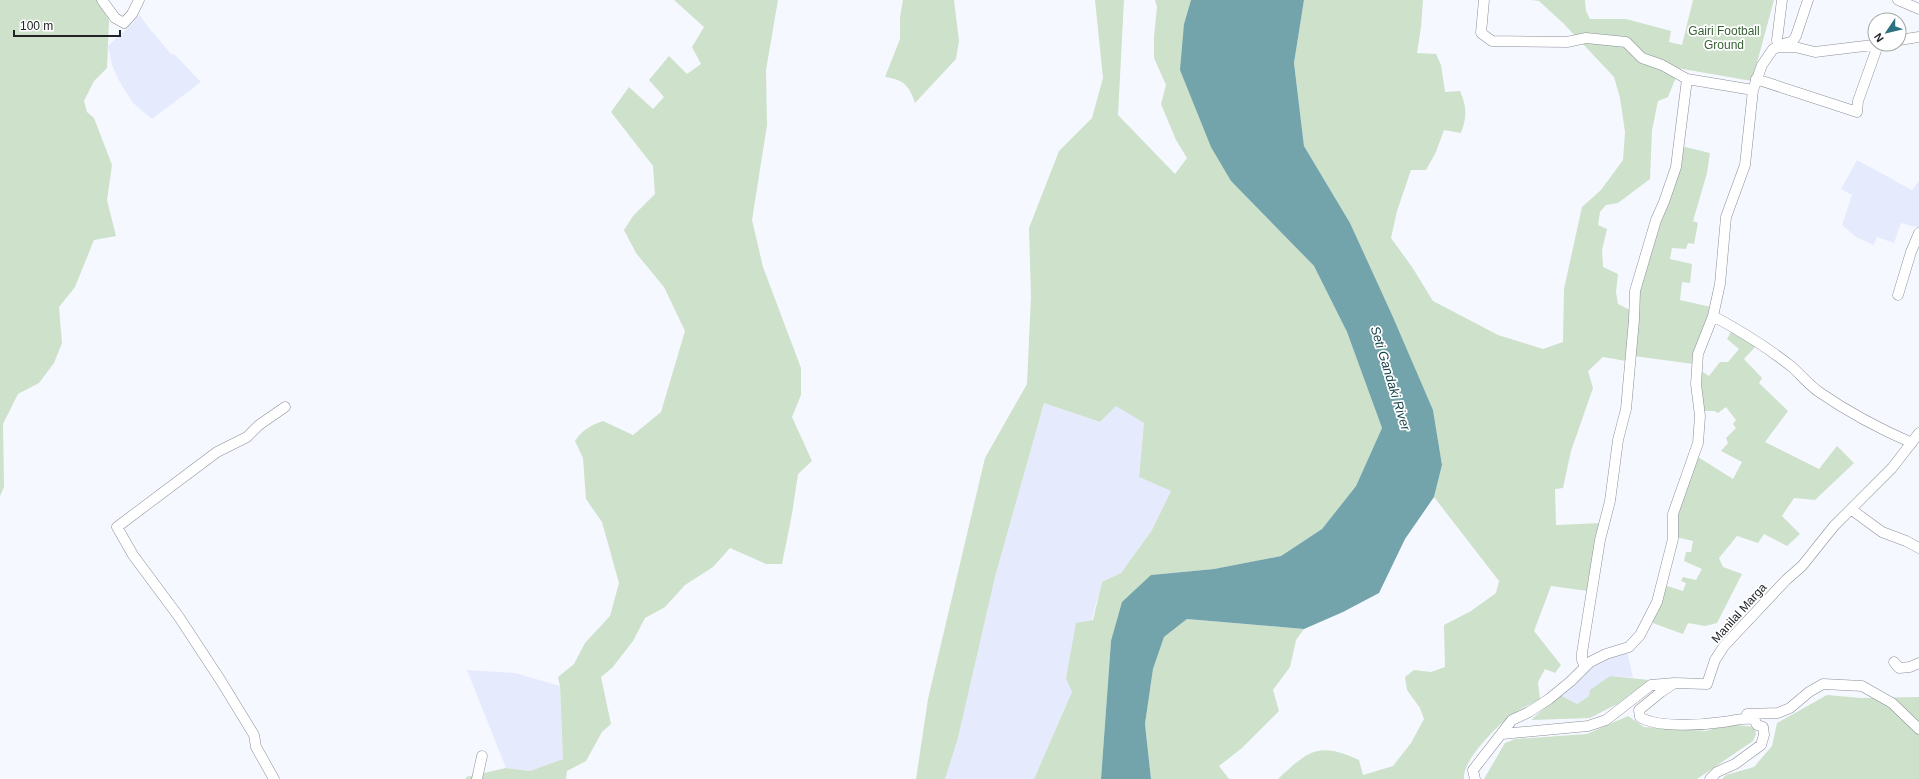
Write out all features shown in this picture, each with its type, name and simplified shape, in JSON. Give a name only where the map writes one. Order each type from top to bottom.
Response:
[{"type":"street","points":[[102,0],[115,18],[124,23],[132,14],[140,0]]},
{"type":"street","points":[[1484,0],[1481,33],[1492,41],[1567,42],[1586,38],[1626,42],[1642,58],[1662,65],[1687,79],[1753,90]]},
{"type":"street","points":[[1778,47],[1777,40],[1782,0]]},
{"type":"street","points":[[1475,779],[1473,770],[1512,720],[1529,712],[1550,699],[1590,662],[1606,654],[1629,647],[1640,635],[1657,602],[1673,539],[1673,514],[1698,443],[1700,416],[1696,384],[1698,354],[1713,316],[1720,284],[1726,217],[1745,165],[1753,90],[1756,79],[1768,54],[1773,49],[1785,42],[1792,42],[1796,36],[1808,0]]},
{"type":"street","points":[[1898,0],[1919,9]]},
{"type":"street","points":[[1907,39],[1919,37]]},
{"type":"street","points":[[1778,47],[1795,47],[1815,52],[1867,46]]},
{"type":"street","points":[[1756,79],[1857,112],[1858,101],[1876,52]]},
{"type":"street","points":[[1585,667],[1582,660],[1582,653],[1591,594],[1600,540],[1610,501],[1618,440],[1626,409],[1634,320],[1635,291],[1656,220],[1676,167],[1687,79]]},
{"type":"street","points":[[1898,295],[1910,252],[1919,233]]},
{"type":"street","points":[[1713,316],[1746,333],[1793,368],[1818,391],[1835,402],[1883,430],[1912,444]]},
{"type":"street","points":[[274,779],[259,752],[254,736],[247,724],[179,617],[133,555],[117,527],[217,452],[247,437],[258,425],[285,407]]},
{"type":"street","name":"Manilal Marga","points":[[1502,734],[1588,726],[1606,720],[1651,686],[1674,683],[1707,684],[1715,660],[1724,646],[1786,580],[1802,566],[1834,526],[1852,510],[1892,468],[1919,433]]},
{"type":"street","points":[[1852,510],[1882,532],[1906,541],[1919,548]]},
{"type":"street","points":[[1894,662],[1899,668],[1910,667],[1919,663]]},
{"type":"street","points":[[1674,683],[1645,704],[1639,710],[1640,716],[1646,721],[1660,724],[1724,722],[1741,718],[1754,719],[1757,725],[1762,727],[1764,735],[1760,745],[1735,764],[1717,772],[1710,779]]},
{"type":"street","points":[[1724,722],[1737,715],[1778,713],[1790,708],[1822,684],[1838,684],[1862,686],[1875,692],[1892,703],[1919,729]]},
{"type":"street","points":[[478,779],[482,756]]},
{"type":"shaded area","points":[[139,14],[172,55],[174,54],[201,82],[152,119],[133,103],[119,81],[112,65],[108,46],[133,23]]},
{"type":"shaded area","points":[[1857,160],[1912,190],[1919,182],[1919,228],[1901,223],[1894,243],[1877,237],[1874,245],[1856,237],[1842,225],[1852,195],[1841,189]]},
{"type":"shaded area","points":[[1044,403],[1100,422],[1116,405],[1144,423],[1139,477],[1171,491],[1152,530],[1121,573],[1102,582],[1072,692],[1034,779],[945,779],[958,738],[995,577]]},
{"type":"shaded area","points":[[1627,651],[1633,678],[1610,676],[1589,696],[1577,704],[1560,695],[1579,675],[1599,661]]},
{"type":"shaded area","points":[[467,670],[515,673],[560,686],[563,759],[530,771],[506,768]]},
{"type":"green space","points":[[0,0],[97,0],[109,20],[107,68],[94,81],[84,101],[87,112],[94,118],[112,165],[107,200],[116,236],[94,240],[75,287],[59,307],[62,343],[54,363],[39,383],[18,394],[3,424],[4,487],[0,496]]},
{"type":"green space","points":[[674,0],[778,0],[766,70],[767,125],[752,220],[763,267],[801,368],[801,395],[792,417],[812,461],[798,474],[782,564],[766,564],[730,548],[713,567],[685,585],[665,607],[645,618],[633,641],[612,668],[601,677],[611,724],[602,732],[586,761],[567,771],[566,779],[466,779],[466,777],[506,768],[530,771],[563,759],[560,686],[558,677],[574,664],[585,643],[610,616],[619,583],[602,522],[586,499],[583,458],[575,441],[587,428],[603,421],[633,435],[661,412],[685,331],[664,287],[636,253],[624,230],[633,216],[655,194],[653,166],[611,112],[629,87],[653,109],[664,97],[649,80],[669,56],[687,74],[701,64],[692,47],[704,27]]},
{"type":"green space","points":[[903,0],[954,0],[959,41],[956,59],[915,103],[905,84],[885,77],[900,39],[900,17]]},
{"type":"green space","points":[[1095,0],[1124,0],[1118,115],[1175,174],[1187,158],[1176,140],[1161,104],[1166,85],[1154,58],[1154,37],[1157,7],[1155,0],[1191,0],[1184,24],[1231,181],[1314,266],[1347,332],[1382,428],[1356,486],[1322,529],[1281,556],[1214,569],[1151,575],[1111,641],[1101,779],[1034,779],[1072,692],[1066,678],[1076,623],[1093,620],[1102,582],[1121,573],[1152,530],[1171,491],[1139,477],[1144,423],[1116,406],[1100,422],[1044,403],[995,577],[958,738],[945,779],[916,779],[928,699],[985,458],[1027,384],[1031,297],[1029,228],[1059,151],[1092,118],[1103,78]]},
{"type":"green space","name":"Gairi Football Ground","points":[[1304,0],[1423,0],[1417,53],[1436,54],[1441,65],[1445,92],[1460,91],[1465,107],[1465,117],[1461,133],[1444,130],[1436,152],[1426,170],[1411,170],[1397,211],[1391,238],[1412,267],[1433,301],[1498,335],[1543,349],[1563,342],[1564,289],[1582,207],[1601,190],[1623,160],[1625,132],[1620,98],[1614,77],[1564,24],[1539,1],[1531,0],[1585,0],[1586,11],[1590,19],[1626,19],[1671,31],[1669,42],[1682,45],[1693,0],[1774,0],[1752,81],[1677,68],[1676,77],[1668,97],[1658,101],[1652,130],[1650,179],[1618,203],[1606,205],[1600,212],[1598,225],[1607,229],[1602,250],[1603,267],[1618,274],[1616,292],[1618,304],[1630,310],[1626,361],[1603,357],[1588,371],[1593,388],[1571,451],[1563,488],[1555,489],[1556,525],[1601,523],[1588,591],[1551,586],[1534,631],[1561,665],[1555,673],[1545,669],[1538,682],[1540,699],[1513,714],[1490,734],[1469,762],[1465,771],[1464,779],[1278,779],[1306,756],[1323,750],[1345,754],[1359,760],[1363,775],[1393,766],[1411,743],[1424,719],[1420,708],[1407,690],[1405,677],[1414,670],[1431,672],[1445,667],[1444,625],[1471,611],[1496,593],[1499,581],[1434,497],[1442,465],[1433,410],[1350,223],[1304,146],[1294,63]]},
{"type":"green space","points":[[1681,146],[1710,153],[1707,173],[1693,221],[1698,223],[1694,244],[1688,243],[1686,249],[1672,248],[1670,259],[1692,264],[1690,283],[1682,282],[1680,300],[1711,307],[1693,364],[1634,356],[1638,333],[1638,294]]},
{"type":"green space","points":[[1732,330],[1758,344],[1744,359],[1762,378],[1759,383],[1788,411],[1765,442],[1819,469],[1837,446],[1854,463],[1815,500],[1794,498],[1782,516],[1800,534],[1787,546],[1764,534],[1758,543],[1737,536],[1719,558],[1723,567],[1742,574],[1717,623],[1705,626],[1688,623],[1683,634],[1650,622],[1664,585],[1683,591],[1686,583],[1681,581],[1683,577],[1696,580],[1702,569],[1684,561],[1686,552],[1691,552],[1693,541],[1676,537],[1679,506],[1698,457],[1733,479],[1742,462],[1721,451],[1728,443],[1726,438],[1736,428],[1733,424],[1736,420],[1726,407],[1718,413],[1714,411],[1703,411],[1701,371],[1709,376],[1720,362],[1728,362],[1739,349],[1727,339]]},
{"type":"green space","points":[[1187,619],[1304,629],[1296,640],[1290,667],[1273,690],[1279,711],[1242,748],[1219,766],[1229,779],[1151,779],[1145,724],[1153,669],[1164,637]]},
{"type":"green space","points":[[1610,676],[1649,680],[1617,704],[1590,718],[1531,720],[1560,695],[1577,704],[1589,696],[1590,690]]},
{"type":"green space","points":[[1827,695],[1861,698],[1919,697],[1919,779],[1722,779],[1726,775],[1754,767],[1772,746],[1777,723]]},
{"type":"green space","points":[[1628,716],[1644,727],[1706,731],[1729,724],[1754,727],[1756,734],[1753,741],[1697,779],[1484,779],[1505,743],[1515,739],[1587,734]]},
{"type":"water","name":"Seti Gandaki River","points":[[1191,0],[1304,0],[1294,63],[1304,146],[1350,223],[1392,315],[1433,410],[1442,465],[1434,497],[1405,539],[1379,593],[1343,612],[1304,629],[1187,619],[1164,637],[1153,669],[1145,724],[1151,779],[1101,779],[1111,641],[1122,602],[1151,575],[1214,569],[1281,556],[1322,529],[1356,486],[1382,428],[1347,332],[1314,266],[1231,181],[1211,147],[1180,70],[1184,24]]}]
